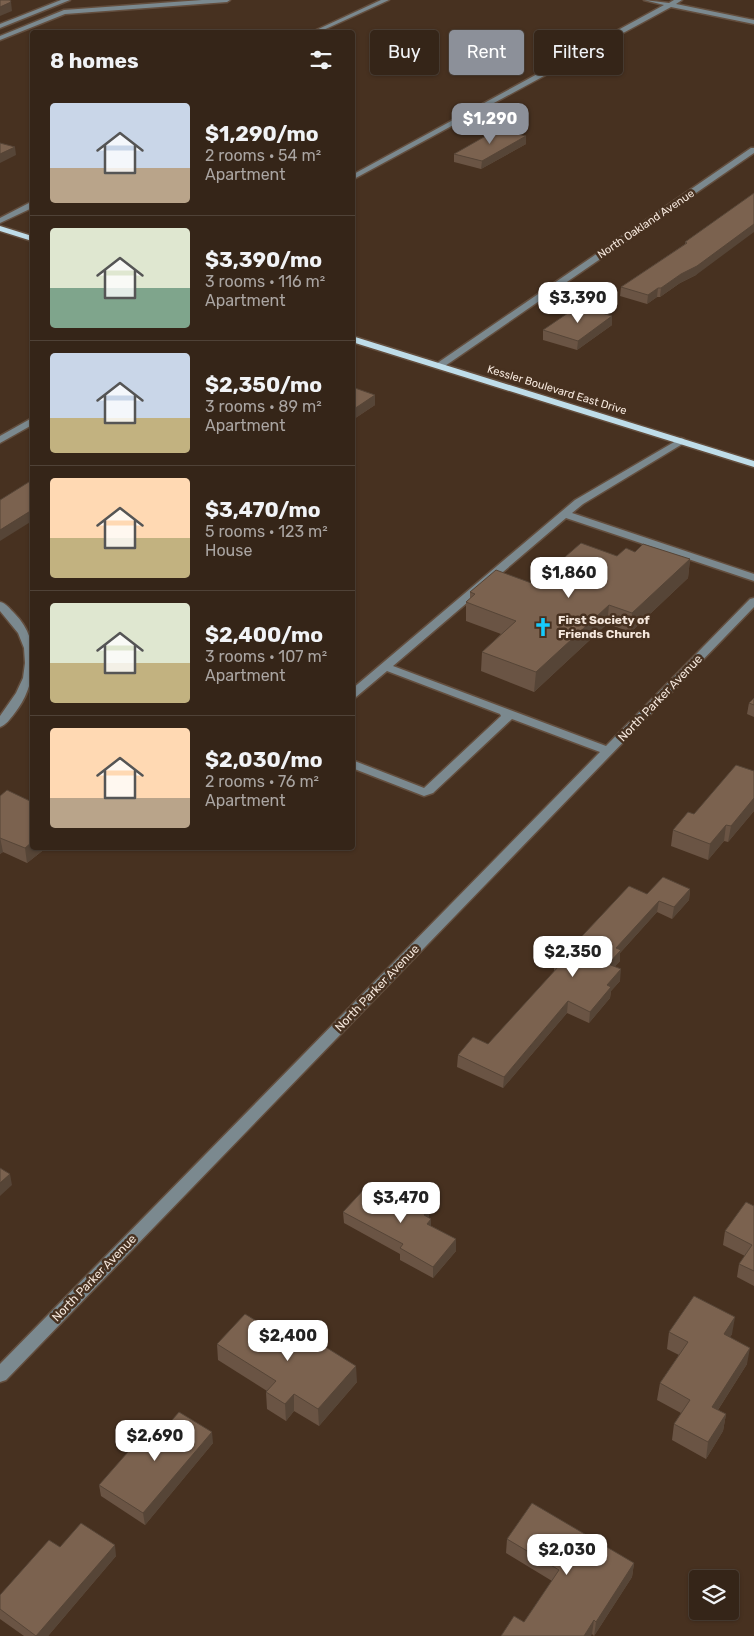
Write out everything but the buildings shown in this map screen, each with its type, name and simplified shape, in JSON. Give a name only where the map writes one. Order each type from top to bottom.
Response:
[{"type":"main road","points":[[0,228],[30,238]]},
{"type":"main road","name":"Kessler Boulevard East Drive","points":[[355,340],[754,464]]},
{"type":"street","points":[[0,26],[67,0]]},
{"type":"street","points":[[116,0],[118,8]]},
{"type":"street","points":[[0,38],[64,12],[227,0]]},
{"type":"street","points":[[319,30],[386,0]]},
{"type":"street","points":[[647,0],[754,22]]},
{"type":"street","points":[[355,176],[679,0]]},
{"type":"street","name":"North Oakland Avenue","points":[[439,366],[754,150]]},
{"type":"street","points":[[0,221],[30,207]]},
{"type":"street","points":[[0,440],[30,422]]},
{"type":"street","points":[[355,693],[579,502],[681,441]]},
{"type":"street","points":[[564,514],[754,578]]},
{"type":"street","name":"North Parker Avenue","points":[[0,1374],[754,601]]},
{"type":"street","points":[[0,604],[16,619],[26,635],[30,647]]},
{"type":"street","points":[[386,667],[609,751]]},
{"type":"street","points":[[0,723],[17,703],[27,684],[30,673]]},
{"type":"street","points":[[355,765],[424,792],[429,790],[507,717],[505,712]]},
{"type":"place","name":"First Society of Friends Church","points":[[543,627]]}]
